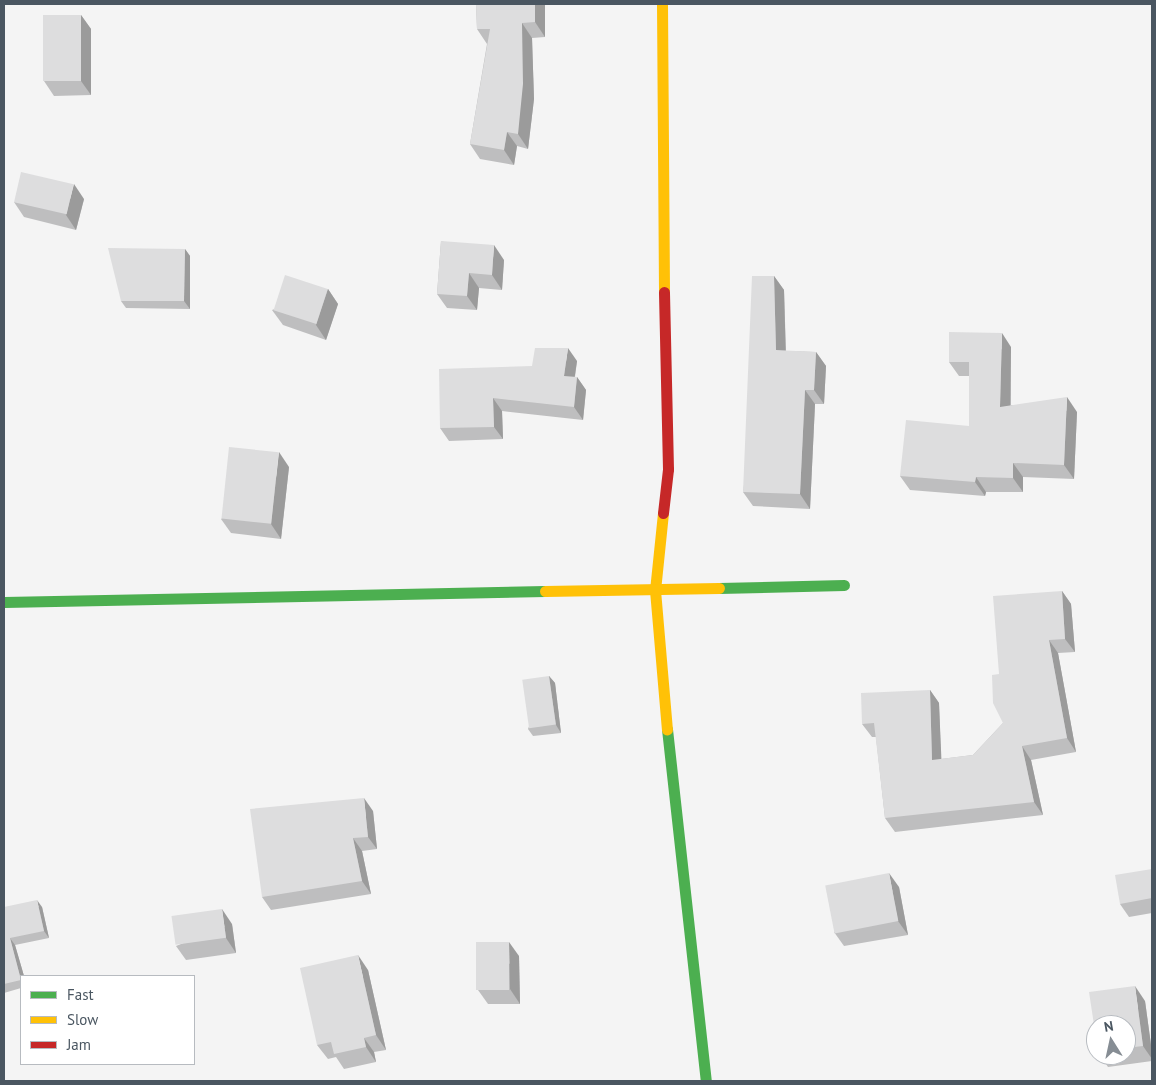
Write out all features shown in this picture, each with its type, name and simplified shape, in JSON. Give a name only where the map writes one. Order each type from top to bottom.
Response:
[{"type":"street","points":[[662,4],[660,150],[668,470],[655,590],[674,819],[706,1081]]},
{"type":"street","points":[[4,602],[844,586]]},
{"type":"building","points":[[476,4],[535,4],[535,22],[522,23],[523,84],[518,134],[507,132],[504,150],[470,144],[490,29],[477,29]]},
{"type":"building","points":[[43,15],[81,15],[81,81],[43,81]]},
{"type":"building","points":[[21,172],[74,184],[67,214],[14,202]]},
{"type":"building","points":[[441,241],[494,245],[492,275],[469,273],[467,296],[437,294]]},
{"type":"building","points":[[108,248],[185,249],[184,301],[121,301]]},
{"type":"building","points":[[285,275],[328,289],[316,324],[274,310]]},
{"type":"building","points":[[752,276],[774,276],[776,350],[816,352],[814,390],[805,390],[800,494],[743,492]]},
{"type":"building","points":[[949,332],[1002,333],[1000,407],[1067,397],[1064,465],[1013,463],[1013,478],[976,477],[975,482],[900,476],[906,420],[969,426],[969,362],[949,362]]},
{"type":"building","points":[[535,348],[568,348],[564,376],[577,377],[574,407],[493,398],[494,427],[440,428],[439,369],[532,366]]},
{"type":"building","points":[[229,447],[279,452],[271,524],[221,519]]},
{"type":"building","points":[[1062,591],[1065,639],[1049,640],[1067,738],[1022,746],[1034,802],[885,818],[874,723],[862,724],[861,693],[930,690],[932,760],[973,755],[1003,723],[993,703],[992,675],[999,674],[993,596]]},
{"type":"building","points":[[549,676],[556,725],[529,728],[522,680]]},
{"type":"building","points":[[364,798],[368,837],[353,838],[362,881],[262,897],[250,809]]},
{"type":"building","points":[[1152,869],[1152,898],[1120,904],[1115,875]]},
{"type":"building","points":[[889,873],[898,921],[835,934],[825,885]]},
{"type":"building","points":[[37,900],[44,931],[10,938],[20,980],[4,984],[4,907]]},
{"type":"building","points":[[222,909],[226,938],[176,945],[171,916]]},
{"type":"building","points":[[476,942],[509,942],[509,990],[476,990]]},
{"type":"building","points":[[358,955],[376,1035],[364,1038],[366,1047],[334,1054],[331,1042],[317,1045],[300,968]]},
{"type":"building","points":[[1135,986],[1143,1046],[1136,1047],[1136,1015],[1092,1015],[1089,992]]},
{"type":"traffic: fast","points":[[719,588],[844,585]]},
{"type":"traffic: fast","points":[[4,602],[545,591]]},
{"type":"traffic: fast","points":[[667,729],[706,1081]]},
{"type":"traffic: slow","points":[[662,4],[664,292]]},
{"type":"traffic: slow","points":[[663,513],[655,590],[667,729]]},
{"type":"traffic: slow","points":[[545,591],[719,588]]},
{"type":"traffic: jam","points":[[663,513],[668,469],[664,292]]}]
